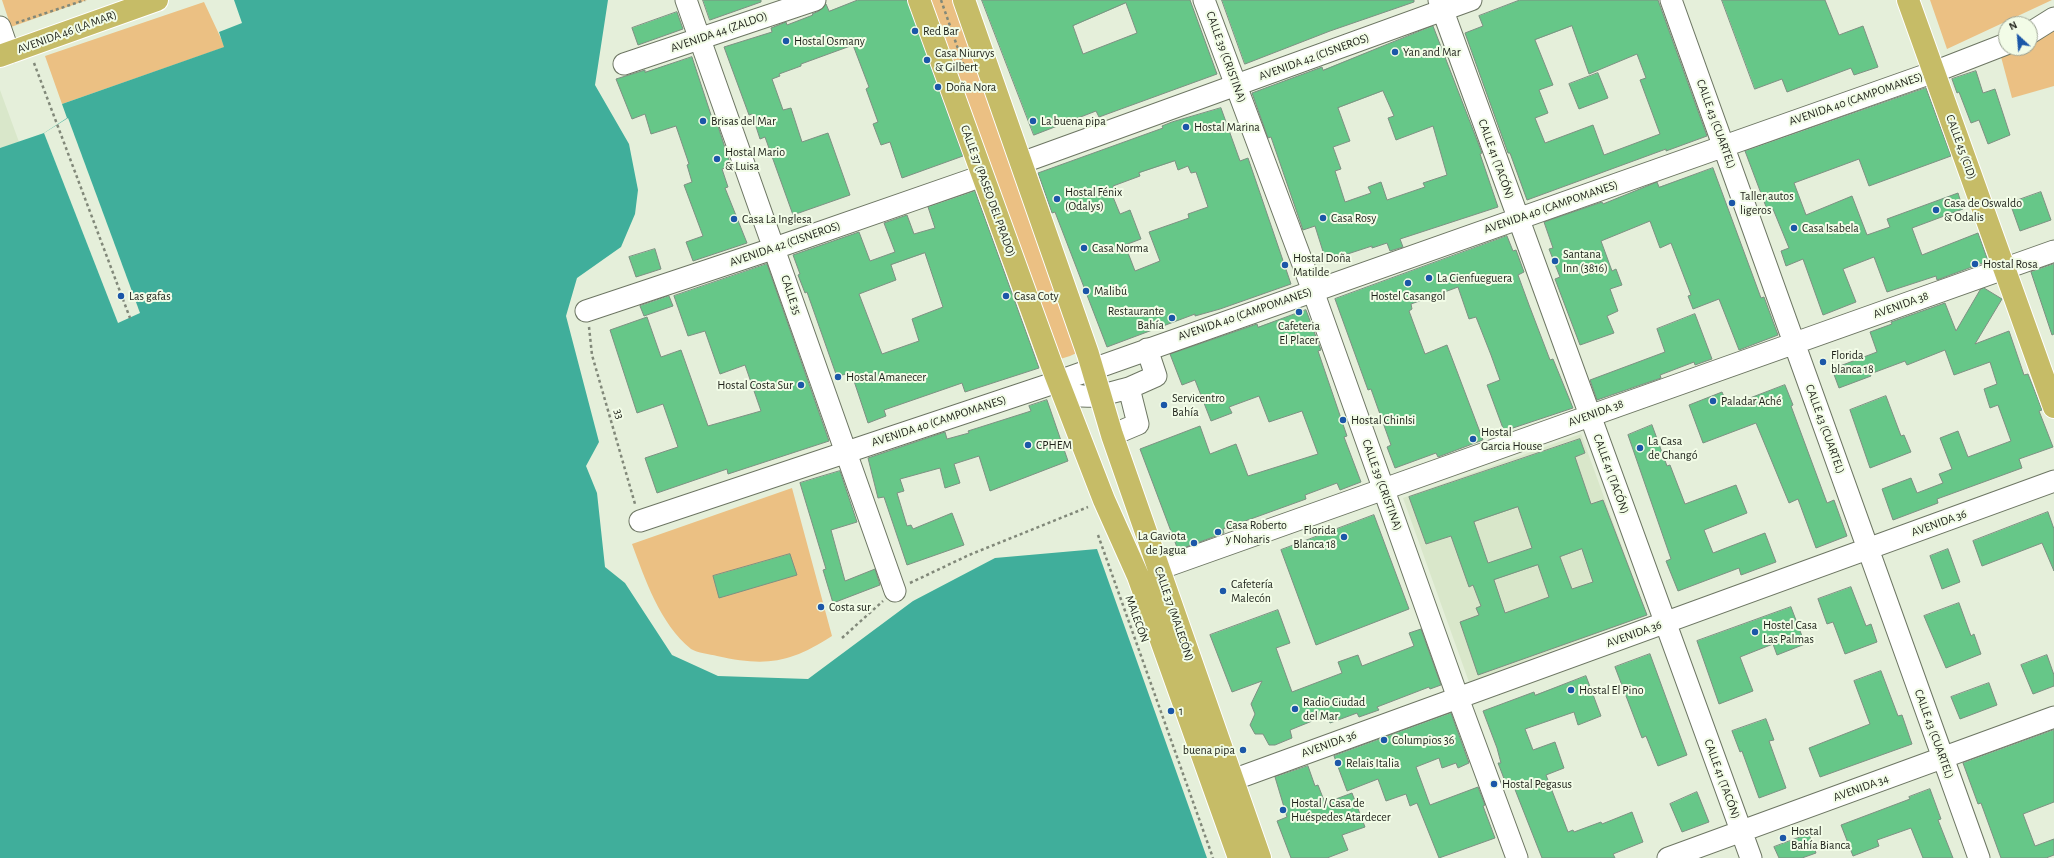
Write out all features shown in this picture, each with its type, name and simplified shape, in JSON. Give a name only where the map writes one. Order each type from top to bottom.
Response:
[{"type":"main road","name":"AVENIDA 46 (LA MAR)","points":[[12,51],[157,0]]},
{"type":"main road","name":"CALLE 37 (PASEO DEL PRADO)","points":[[918,0],[1058,381]]},
{"type":"main road","points":[[964,0],[1092,369]]},
{"type":"main road","name":"CALLE 45 (CID)","points":[[1908,0],[2006,268],[2054,407]]},
{"type":"main road","name":"CALLE 37 (MALECÓN)","points":[[1092,369],[1116,381],[1112,435],[1159,569],[1223,783],[1239,858]]},
{"type":"main road","name":"CALLE 37 (MALECÓN)","points":[[1058,381],[1092,505],[1138,576],[1223,783],[1260,858]]},
{"type":"street","name":"CALLE 35","points":[[686,0],[775,248],[845,452],[895,591]]},
{"type":"street","name":"AVENIDA 44 (ZALDO)","points":[[624,64],[814,0]]},
{"type":"street","name":"CALLE 39 (CRISTINA)","points":[[1204,0],[1313,290],[1458,698],[1517,858]]},
{"type":"street","name":"AVENIDA 42 (CISNEROS)","points":[[1021,163],[1236,86],[1441,5],[1471,0]]},
{"type":"street","name":"CALLE 43 (CUARTEL)","points":[[1671,0],[1979,858]]},
{"type":"street","name":"CALLE 41 (TACÓN)","points":[[1441,5],[1751,858]]},
{"type":"street","points":[[2038,28],[2054,18]]},
{"type":"street","points":[[0,28],[12,51]]},
{"type":"street","name":"AVENIDA 40 (CAMPOMANES)","points":[[640,521],[1092,369],[1116,381],[1149,355],[1313,290],[1934,72],[1998,47]]},
{"type":"street","name":"AVENIDA 42 (CISNEROS)","points":[[586,311],[775,248],[982,176]]},
{"type":"street","name":"AVENIDA 38","points":[[1138,576],[2054,251]]},
{"type":"street","points":[[1058,381],[1070,392],[1087,396],[1116,381],[1156,376],[1149,355]]},
{"type":"street","points":[[1112,435],[1138,424],[1116,381]]},
{"type":"street","name":"AVENIDA 36","points":[[1223,783],[2054,481]]},
{"type":"street","name":"AVENIDA 34","points":[[1668,858],[2054,717]]},
{"type":"path","points":[[0,28],[86,0]]},
{"type":"path","points":[[12,51],[130,318]]},
{"type":"path","name":"33","points":[[586,311],[592,355],[640,521]]},
{"type":"path","points":[[842,638],[895,591],[969,554],[1092,505]]},
{"type":"path","name":"MALECÓN","points":[[1096,530],[1213,858]]},
{"type":"shaded area","points":[[2,0],[87,0],[11,27]]},
{"type":"shaded area","points":[[926,0],[956,0],[1081,351],[1070,356],[1057,360]]},
{"type":"shaded area","points":[[1930,0],[2052,0],[2018,16],[1998,16],[1998,25],[1947,49]]},
{"type":"shaded area","points":[[204,2],[225,47],[62,104],[45,56]]},
{"type":"shaded area","points":[[2054,25],[2054,86],[2012,98],[2001,56],[2038,56],[2038,34]]},
{"type":"shaded area","points":[[0,90],[19,142],[0,148]]},
{"type":"shaded area","points":[[1581,434],[1647,615],[1469,682],[1403,498]]},
{"type":"shaded area","points":[[792,488],[832,636],[803,652],[790,657],[764,662],[734,659],[691,649],[680,639],[662,614],[642,572],[632,544]]},
{"type":"water","points":[[234,0],[608,0],[595,85],[629,144],[638,190],[635,214],[621,247],[577,278],[566,316],[599,442],[586,466],[597,493],[605,567],[625,583],[672,655],[718,676],[808,679],[913,601],[995,558],[1097,549],[1207,858],[0,858],[0,148],[44,133],[67,118],[62,104],[224,47],[219,32],[242,23]]},
{"type":"pier","points":[[68,118],[140,313],[118,323],[44,133]]},
{"type":"building","points":[[703,0],[761,0],[761,2],[710,20]]},
{"type":"building","points":[[858,0],[907,0],[963,156],[902,178],[890,142],[881,145],[873,124],[878,122],[866,89],[869,87],[853,45],[801,64],[801,66],[779,74],[780,76],[772,79],[783,110],[791,108],[802,142],[828,133],[850,195],[793,215],[765,137],[760,139],[752,114],[749,115],[724,47],[772,32],[771,28],[786,22],[787,25],[813,15],[812,14],[819,11],[826,4],[829,11]]},
{"type":"building","points":[[982,0],[1190,0],[1217,74],[1099,117],[1096,111],[1034,135]],"holes":[[[1126,3],[1137,33],[1083,54],[1073,26]]]},
{"type":"building","points":[[1222,0],[1414,0],[1414,2],[1330,31],[1245,64]]},
{"type":"building","points":[[1520,0],[1658,0],[1707,136],[1666,151],[1666,149],[1527,200],[1510,153],[1508,153],[1465,33],[1483,26],[1479,16]],"holes":[[[1572,26],[1589,74],[1637,54],[1646,78],[1640,80],[1660,134],[1604,155],[1593,125],[1545,143],[1535,118],[1548,113],[1539,90],[1553,85],[1535,40]]]},
{"type":"building","points":[[1722,0],[1825,0],[1839,35],[1863,26],[1878,67],[1854,75],[1851,68],[1787,92],[1782,79],[1755,89]]},
{"type":"building","points":[[677,12],[683,29],[638,45],[632,28]]},
{"type":"building","points":[[1433,26],[1482,153],[1480,154],[1498,207],[1400,239],[1403,247],[1390,251],[1387,243],[1372,248],[1372,246],[1326,261],[1315,226],[1303,230],[1271,137],[1268,138],[1252,93],[1322,67],[1323,70]],"holes":[[[1383,91],[1394,116],[1388,118],[1396,140],[1433,126],[1447,175],[1423,183],[1425,187],[1387,200],[1381,182],[1368,187],[1371,193],[1345,202],[1335,171],[1341,169],[1333,147],[1350,141],[1338,108]]]},
{"type":"building","points":[[692,57],[712,118],[715,117],[731,166],[722,169],[728,187],[725,188],[747,243],[693,261],[686,242],[703,236],[684,185],[692,182],[687,165],[689,164],[676,126],[651,134],[645,114],[632,119],[616,79],[645,70],[645,72]]},
{"type":"building","points":[[1976,71],[1983,93],[1995,89],[2010,135],[1988,144],[1979,120],[1971,123],[1959,92],[1957,93],[1952,79]]},
{"type":"building","points":[[1598,73],[1608,98],[1579,109],[1569,84]]},
{"type":"building","points":[[1926,88],[1951,156],[1869,186],[1859,159],[1794,183],[1806,215],[1852,196],[1867,235],[1890,227],[1887,219],[1958,193],[1963,209],[1912,228],[1922,255],[1978,233],[1988,261],[1937,280],[1936,276],[1887,292],[1874,257],[1843,269],[1856,302],[1823,315],[1803,259],[1786,266],[1781,251],[1789,248],[1773,209],[1768,212],[1745,151]]},
{"type":"building","points":[[1221,108],[1240,161],[1248,158],[1291,284],[1220,309],[1195,316],[1195,314],[1107,347],[1055,212],[1052,213],[1038,173],[1163,128],[1162,126]],"holes":[[[1175,161],[1178,170],[1188,166],[1191,173],[1196,172],[1208,207],[1188,214],[1189,218],[1149,232],[1160,261],[1135,271],[1125,245],[1141,239],[1130,210],[1120,214],[1111,192],[1115,191],[1113,186],[1140,176],[1139,173]]]},
{"type":"building","points":[[1713,168],[1761,298],[1764,297],[1778,335],[1739,350],[1719,299],[1693,309],[1688,296],[1691,295],[1671,243],[1660,248],[1650,221],[1601,241],[1612,271],[1616,269],[1622,285],[1610,289],[1618,311],[1607,316],[1614,333],[1580,345],[1555,279],[1560,277],[1549,249],[1553,248],[1544,222],[1602,202],[1603,204],[1657,182],[1659,187]]},
{"type":"building","points":[[975,191],[1039,368],[965,392],[962,383],[884,410],[886,416],[868,423],[851,372],[837,377],[807,292],[805,293],[798,275],[800,274],[793,255],[859,232],[870,261],[895,252],[884,223],[907,215],[914,234],[935,228],[928,207]],"holes":[[[925,253],[943,307],[912,319],[919,341],[882,354],[859,294],[896,280],[891,265]]]},
{"type":"building","points":[[2041,192],[2051,220],[2020,231],[2010,203]]},
{"type":"building","points":[[1507,236],[1513,251],[1516,250],[1524,272],[1518,275],[1550,360],[1553,359],[1573,408],[1504,431],[1487,385],[1500,380],[1476,317],[1469,319],[1458,287],[1411,304],[1412,309],[1409,311],[1425,354],[1447,345],[1483,440],[1438,457],[1436,453],[1395,468],[1387,447],[1391,445],[1371,389],[1368,390],[1335,299]]},
{"type":"building","points":[[655,249],[661,269],[636,277],[629,257]]},
{"type":"building","points":[[767,264],[829,441],[728,474],[727,469],[657,493],[645,458],[678,447],[663,404],[637,413],[610,330],[647,317],[661,357],[681,350],[708,426],[761,411],[745,365],[720,374],[705,331],[688,336],[674,296]]},
{"type":"building","points":[[2054,264],[2054,334],[2052,335],[2031,272]]},
{"type":"building","points":[[1984,288],[2002,299],[1975,344],[2009,331],[2024,375],[2028,374],[2042,410],[2039,411],[2053,447],[2019,459],[2022,468],[1937,499],[1938,503],[1893,520],[1882,489],[1911,478],[1917,493],[1943,483],[1939,474],[1952,469],[1940,438],[1958,431],[1968,457],[2011,441],[1998,405],[1990,408],[1984,389],[1997,384],[1990,362],[1954,375],[1945,350],[1907,365],[1905,361],[1870,374],[1871,376],[1839,388],[1832,369],[1877,352],[1870,332],[1892,324],[1891,322],[1945,303],[1956,331],[1980,290]]},
{"type":"building","points":[[669,296],[673,306],[644,316],[640,306]]},
{"type":"building","points":[[1306,310],[1321,350],[1318,351],[1347,436],[1344,437],[1361,482],[1340,490],[1337,483],[1305,495],[1306,499],[1223,529],[1224,533],[1178,550],[1140,449],[1200,426],[1210,454],[1236,444],[1248,476],[1318,454],[1302,411],[1269,422],[1259,396],[1229,407],[1232,413],[1211,421],[1195,380],[1182,385],[1170,354],[1257,324],[1258,327]]},
{"type":"building","points":[[1695,314],[1712,359],[1695,365],[1694,362],[1660,375],[1661,378],[1597,400],[1590,380],[1665,352],[1657,329]]},
{"type":"building","points":[[1785,385],[1793,405],[1791,406],[1827,503],[1834,500],[1847,536],[1816,548],[1798,499],[1789,503],[1756,423],[1703,443],[1689,405],[1722,392],[1728,406]]},
{"type":"building","points":[[1886,396],[1901,436],[1904,435],[1911,452],[1870,468],[1850,410]]},
{"type":"building","points":[[1047,400],[1068,461],[990,491],[979,456],[954,464],[960,483],[945,488],[940,468],[900,479],[904,491],[897,493],[907,526],[911,525],[913,529],[952,513],[964,545],[907,565],[884,497],[878,498],[868,458],[945,432],[947,439],[969,433],[968,431],[1031,411],[1029,406]]},
{"type":"building","points":[[1652,425],[1667,466],[1670,465],[1685,504],[1736,485],[1747,513],[1704,530],[1713,553],[1765,533],[1776,562],[1741,575],[1739,568],[1678,591],[1666,561],[1671,559],[1628,435]]},
{"type":"building","points":[[1580,439],[1585,453],[1575,457],[1591,504],[1603,500],[1647,615],[1478,675],[1460,622],[1479,615],[1476,608],[1481,606],[1473,585],[1469,587],[1451,536],[1426,544],[1409,497]],"holes":[[[1518,507],[1532,548],[1488,563],[1474,522]],[[1582,549],[1593,582],[1572,589],[1560,557]],[[1538,565],[1549,597],[1505,613],[1494,580]]]},
{"type":"building","points":[[840,471],[857,522],[831,530],[845,581],[875,569],[880,585],[833,603],[823,570],[826,569],[800,483]]},
{"type":"building","points":[[2048,512],[2054,529],[2054,571],[2042,543],[1982,566],[1973,541]]},
{"type":"building","points":[[1374,515],[1409,609],[1316,645],[1281,550]]},
{"type":"building","points":[[1948,549],[1960,582],[1942,589],[1930,556]]},
{"type":"building","points":[[790,554],[797,575],[719,598],[713,576]]},
{"type":"building","points":[[1851,587],[1866,626],[1871,624],[1877,642],[1845,654],[1833,622],[1827,624],[1818,599]]},
{"type":"building","points":[[1959,603],[1971,636],[1974,634],[1981,654],[1946,668],[1924,616]]},
{"type":"building","points":[[1791,607],[1805,644],[1777,655],[1773,644],[1740,657],[1753,691],[1719,704],[1697,641]]},
{"type":"building","points":[[1278,610],[1290,643],[1276,648],[1292,692],[1342,673],[1338,662],[1358,655],[1362,666],[1414,646],[1409,633],[1421,629],[1441,685],[1430,689],[1429,687],[1377,707],[1379,710],[1359,717],[1357,713],[1330,723],[1327,715],[1290,730],[1292,738],[1275,745],[1269,745],[1263,734],[1255,734],[1250,725],[1255,714],[1251,704],[1262,681],[1232,692],[1210,635]]},
{"type":"building","points":[[1650,654],[1687,755],[1658,766],[1646,736],[1642,738],[1615,667]]},
{"type":"building","points":[[2047,655],[2054,675],[2054,686],[2033,694],[2021,665]]},
{"type":"building","points":[[1881,671],[1898,716],[1902,715],[1912,744],[1820,777],[1809,748],[1870,724],[1854,681]]},
{"type":"building","points":[[1586,676],[1601,716],[1578,725],[1574,712],[1525,729],[1533,750],[1555,742],[1564,768],[1546,775],[1568,832],[1573,830],[1574,832],[1601,822],[1602,824],[1632,812],[1643,842],[1613,854],[1615,858],[1542,858],[1514,787],[1508,789],[1498,763],[1501,763],[1497,748],[1483,711],[1534,692],[1535,695]]},
{"type":"building","points":[[1989,683],[1997,705],[1960,719],[1951,697]]},
{"type":"building","points":[[1451,713],[1469,763],[1458,768],[1456,763],[1442,768],[1439,758],[1416,767],[1430,805],[1478,787],[1485,805],[1483,806],[1495,838],[1439,858],[1417,803],[1410,806],[1406,794],[1386,801],[1378,779],[1347,791],[1334,756]]},
{"type":"building","points":[[1766,719],[1774,740],[1769,741],[1786,788],[1759,798],[1742,751],[1740,752],[1732,731]]},
{"type":"building","points":[[2054,730],[2054,802],[2023,814],[2035,846],[2054,839],[2054,855],[2046,858],[2001,858],[1981,803],[1978,804],[1963,763]]},
{"type":"building","points":[[1308,766],[1315,786],[1318,785],[1325,803],[1352,793],[1365,827],[1342,835],[1348,850],[1327,858],[1291,858],[1277,821],[1287,817],[1275,777]]},
{"type":"building","points":[[1930,789],[1941,819],[1938,820],[1953,858],[1923,858],[1911,828],[1877,840],[1879,846],[1853,856],[1841,825],[1910,799],[1909,797]]},
{"type":"building","points":[[1697,792],[1709,822],[1682,832],[1670,804]]},
{"type":"building","points":[[1809,834],[1816,853],[1802,858],[1779,858],[1774,847]]},
{"type":"place","name":"Red Bar","points":[[915,31]]},
{"type":"place","name":"Hostal Osmany","points":[[786,41]]},
{"type":"place","name":"Yan and Mar","points":[[1395,52]]},
{"type":"place","name":"Casa Niurvys & Gilbert","points":[[927,60]]},
{"type":"place","name":"Doña Nora","points":[[938,87]]},
{"type":"place","name":"Brisas del Mar","points":[[703,121]]},
{"type":"place","name":"La buena pipa","points":[[1033,121]]},
{"type":"place","name":"Hostal Marina","points":[[1186,127]]},
{"type":"place","name":"Hostal Mario & Luisa","points":[[717,159]]},
{"type":"place","name":"Hostal Fénix (Odalys)","points":[[1057,199]]},
{"type":"place","name":"Taller autos ligeros","points":[[1732,203]]},
{"type":"place","name":"Casa de Oswaldo & Odalis","points":[[1936,210]]},
{"type":"place","name":"Casa Rosy","points":[[1323,218]]},
{"type":"place","name":"Casa La Inglesa","points":[[734,219]]},
{"type":"place","name":"Casa Isabela","points":[[1794,228]]},
{"type":"place","name":"Casa Norma","points":[[1084,248]]},
{"type":"place","name":"Santana Inn (3816)","points":[[1555,261]]},
{"type":"place","name":"Hostal Rosa","points":[[1975,264]]},
{"type":"place","name":"Hostal Doña Matilde","points":[[1285,265]]},
{"type":"place","name":"La Cienfueguera","points":[[1429,278]]},
{"type":"place","name":"Hostel Casangol","points":[[1408,283]]},
{"type":"place","name":"Malibú","points":[[1086,291]]},
{"type":"place","name":"Las gafas","points":[[121,296]]},
{"type":"place","name":"Casa Coty","points":[[1006,296]]},
{"type":"place","name":"Cafeteria El Placer","points":[[1299,312]]},
{"type":"place","name":"Restaurante Bahía","points":[[1172,318]]},
{"type":"place","name":"Florida blanca 18","points":[[1823,362]]},
{"type":"place","name":"Hostal Amanecer","points":[[838,377]]},
{"type":"place","name":"Hostal Costa Sur","points":[[801,385]]},
{"type":"place","name":"Paladar Aché","points":[[1713,401]]},
{"type":"place","name":"Servicentro Bahía","points":[[1164,405]]},
{"type":"place","name":"Hostal ChinIsi","points":[[1343,420]]},
{"type":"place","name":"Hostal Garcia House","points":[[1473,439]]},
{"type":"place","name":"CPHEM","points":[[1028,445]]},
{"type":"place","name":"La Casa de Changó","points":[[1640,448]]},
{"type":"place","name":"Casa Roberto y Noharis","points":[[1218,532]]},
{"type":"place","name":"Florida Blanca 18","points":[[1344,537]]},
{"type":"place","name":"La Gaviota de Jagua","points":[[1194,543]]},
{"type":"place","name":"Cafetería Malecón","points":[[1223,591]]},
{"type":"place","name":"Costa sur","points":[[821,607]]},
{"type":"place","name":"Hostel Casa Las Palmas","points":[[1755,632]]},
{"type":"place","name":"Hostal El Pino","points":[[1571,690]]},
{"type":"place","name":"Radio Ciudad del Mar","points":[[1295,709]]},
{"type":"place","name":"1","points":[[1171,711]]},
{"type":"place","name":"Columpios 36","points":[[1384,740]]},
{"type":"place","name":"buena pipa","points":[[1243,750]]},
{"type":"place","name":"Relais Italia","points":[[1338,763]]},
{"type":"place","name":"Hostal Pegasus","points":[[1494,784]]},
{"type":"place","name":"Hostal / Casa de Huéspedes Atardecer","points":[[1283,810]]},
{"type":"place","name":"Hostal Bahía Bianca","points":[[1783,838]]}]
